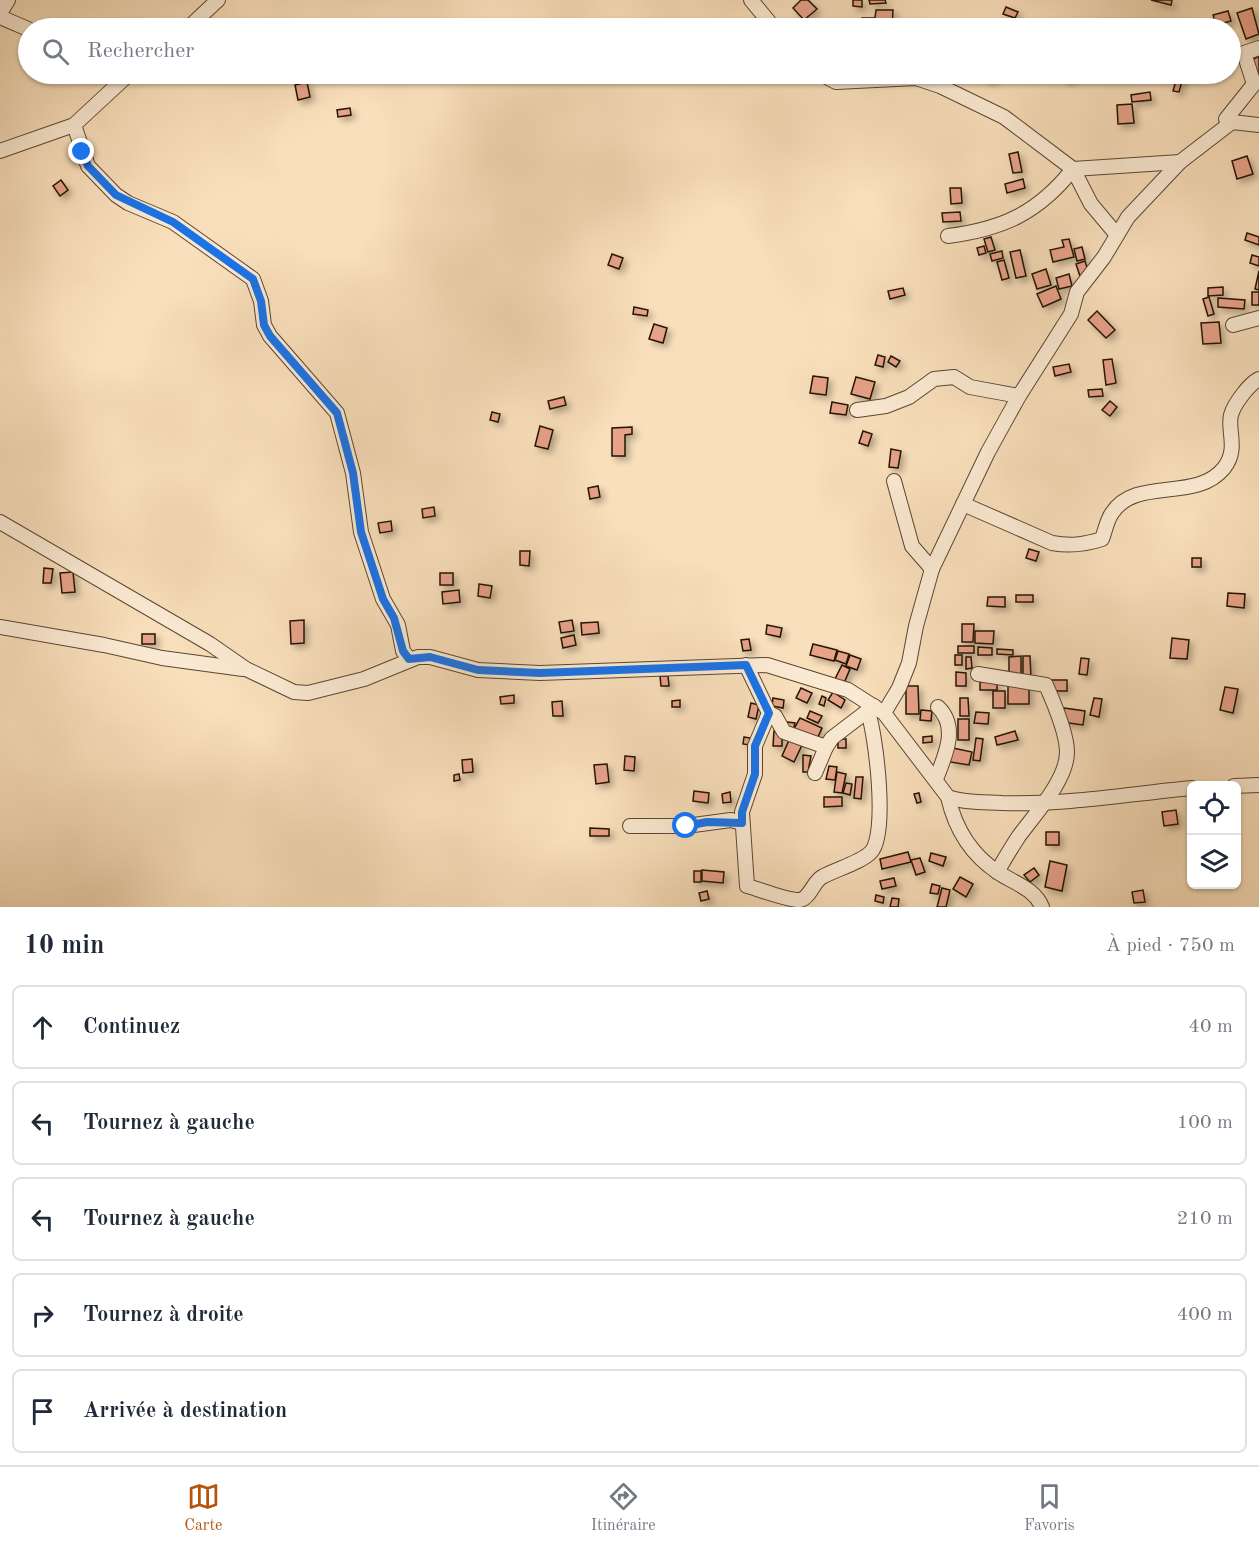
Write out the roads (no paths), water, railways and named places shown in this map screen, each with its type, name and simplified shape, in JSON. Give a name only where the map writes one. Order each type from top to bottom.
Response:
[{"type":"street","points":[[8,0],[0,15],[18,24]]},
{"type":"street","points":[[199,18],[218,0]]},
{"type":"street","points":[[752,0],[766,18]]},
{"type":"street","points":[[1226,119],[1254,84],[1244,53],[1259,48]]},
{"type":"street","points":[[0,152],[74,125],[118,84]]},
{"type":"street","points":[[934,84],[1004,117],[1073,169],[1091,204],[1117,236]]},
{"type":"street","points":[[815,773],[832,738],[876,710],[899,688],[909,663],[916,626],[932,569],[963,504],[1019,396],[1071,314],[1077,292],[1128,217],[1180,162],[1232,122],[1259,125]]},
{"type":"street","points":[[74,125],[88,166],[116,195],[173,222],[253,279],[261,301],[264,325],[270,336],[337,413],[353,473],[361,532],[383,599],[394,618],[403,651],[409,659]]},
{"type":"street","points":[[948,236],[992,229],[1016,218],[1054,192],[1073,169],[1180,162]]},
{"type":"street","points":[[1233,325],[1259,318]]},
{"type":"street","points":[[857,410],[886,405],[909,397],[934,379],[954,377],[969,387],[1019,396]]},
{"type":"street","points":[[963,504],[1052,543],[1077,545],[1102,539],[1112,513],[1130,496],[1204,483],[1224,468],[1234,441],[1231,415],[1245,393],[1259,379]]},
{"type":"street","points":[[894,481],[912,546],[932,569]]},
{"type":"street","points":[[0,522],[101,583],[181,627],[246,669],[287,689],[308,693],[364,679],[409,659],[430,657],[478,670],[540,673],[767,665],[810,676],[848,690],[876,710],[936,779],[948,797],[963,837],[997,872],[1039,898],[1042,907]]},
{"type":"street","points":[[0,627],[104,645],[162,658],[246,669]]},
{"type":"street","points":[[746,665],[769,713],[775,716],[784,732],[826,747]]},
{"type":"street","points":[[978,674],[1046,685],[1066,736],[1067,754],[1063,770],[1044,804],[1019,836],[997,872]]},
{"type":"street","points":[[936,779],[949,739],[947,719],[938,707]]},
{"type":"street","points":[[769,713],[755,746],[755,774],[742,812],[747,886],[798,900],[807,896],[817,880],[867,856],[878,840],[879,795],[874,729],[876,710]]},
{"type":"street","points":[[1241,786],[1259,785]]},
{"type":"street","points":[[948,797],[961,801],[1044,804],[1102,800],[1187,789]]},
{"type":"street","points":[[630,826],[686,826],[731,820],[742,823]]}]
